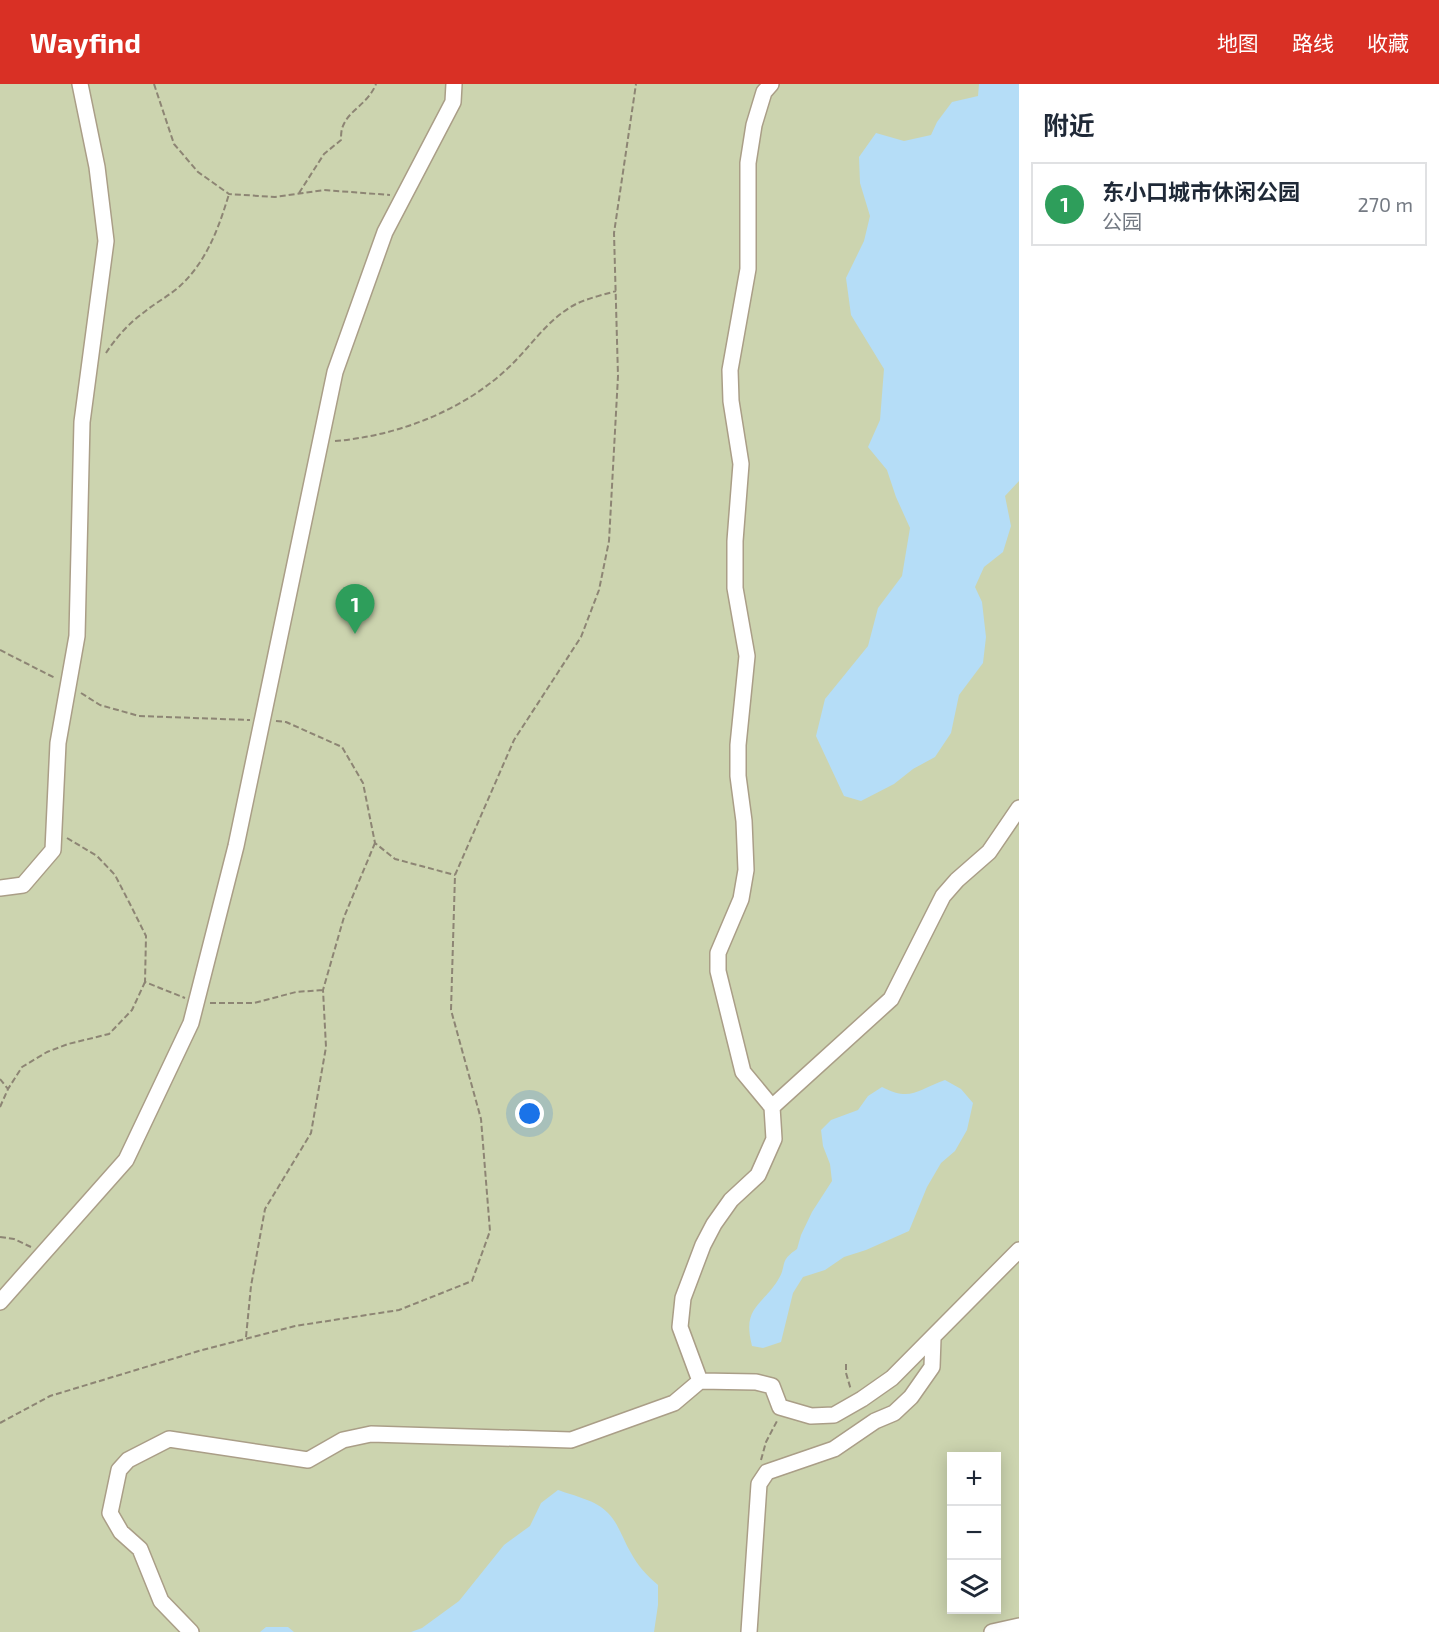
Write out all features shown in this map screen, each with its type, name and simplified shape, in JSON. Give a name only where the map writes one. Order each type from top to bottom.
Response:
[{"type":"street","points":[[0,888],[23,885],[52,850],[58,743],[77,636],[82,422],[106,241],[97,167],[80,84]]},
{"type":"street","points":[[0,1302],[126,1160],[191,1023],[241,823],[335,372],[384,232],[453,102],[454,84]]},
{"type":"street","points":[[700,1381],[680,1328],[683,1298],[703,1245],[714,1224],[731,1200],[758,1175],[774,1139],[772,1107],[743,1072],[718,971],[718,953],[741,899],[746,870],[744,821],[738,776],[738,745],[747,656],[735,588],[735,541],[741,464],[731,401],[730,370],[748,269],[748,163],[754,125],[764,92],[771,84]]},
{"type":"street","points":[[772,1107],[891,999],[943,896],[957,880],[989,852],[1019,808]]},
{"type":"street","points":[[190,1632],[161,1601],[140,1550],[121,1532],[110,1513],[119,1470],[128,1460],[169,1439],[308,1460],[343,1440],[370,1434],[571,1440],[674,1403],[700,1381],[756,1382],[772,1386],[780,1407],[811,1416],[834,1415],[892,1378],[1019,1250]]},
{"type":"street","points":[[749,1632],[759,1484],[767,1472],[834,1449],[875,1421],[894,1413],[911,1397],[932,1367],[933,1338]]},
{"type":"street","points":[[992,1632],[1019,1626]]},
{"type":"path","points":[[154,84],[174,144],[198,172],[229,194],[275,197],[324,190],[382,193],[402,198]]},
{"type":"path","points":[[299,194],[324,154],[341,140],[342,126],[364,103],[376,84]]},
{"type":"path","points":[[0,1422],[50,1396],[202,1350],[295,1326],[399,1310],[472,1281],[490,1231],[480,1119],[451,1010],[455,875],[514,740],[581,637],[599,590],[609,541],[617,400],[614,233],[636,84]]},
{"type":"path","points":[[105,355],[110,346],[141,314],[180,285],[205,256],[229,194]]},
{"type":"path","points":[[321,442],[356,439],[402,428],[459,405],[506,370],[543,329],[576,304],[616,291]]},
{"type":"path","points":[[0,1107],[22,1067],[46,1052],[68,1044],[108,1035],[132,1010],[145,982],[146,936],[115,875],[97,856],[53,830]]},
{"type":"path","points":[[245,1339],[250,1287],[265,1209],[311,1133],[326,1047],[323,990],[344,917],[375,843]]},
{"type":"path","points":[[145,982],[196,1002],[216,1004],[254,1003],[296,992],[323,990]]},
{"type":"path","points":[[0,1079],[8,1089]]},
{"type":"path","points":[[0,1237],[14,1239],[44,1254]]},
{"type":"path","points":[[846,1364],[846,1373],[853,1395],[852,1405]]},
{"type":"path","points":[[759,1484],[761,1456],[779,1418]]},
{"type":"green space","points":[[0,84],[1019,84],[1019,1632],[0,1632]]},
{"type":"water","points":[[979,84],[1019,84],[1019,481],[1005,496],[1011,526],[1003,552],[984,567],[975,587],[982,602],[986,637],[983,663],[959,695],[951,733],[935,757],[913,769],[894,784],[861,801],[844,796],[816,736],[825,699],[868,646],[878,608],[902,576],[910,528],[887,470],[868,447],[880,420],[884,369],[851,315],[846,278],[864,241],[870,216],[860,183],[859,157],[876,133],[904,141],[931,135],[937,122],[952,102],[978,96]]},
{"type":"water","points":[[945,1080],[961,1089],[973,1103],[967,1130],[955,1151],[941,1163],[927,1187],[909,1231],[844,1257],[825,1270],[803,1277],[793,1293],[781,1342],[763,1348],[752,1346],[749,1323],[751,1315],[778,1280],[787,1257],[797,1249],[812,1212],[832,1181],[821,1130],[831,1120],[858,1110],[868,1096],[882,1087],[900,1094],[907,1094]]},
{"type":"water","points":[[558,1490],[591,1502],[608,1513],[637,1562],[658,1585],[654,1632],[411,1632],[422,1628],[459,1601],[504,1545],[530,1526],[541,1503]]},
{"type":"water","points":[[266,1627],[288,1627],[294,1632],[260,1632]]},
{"type":"place","name":"东小口城市休闲公园","points":[[355,634]]}]
